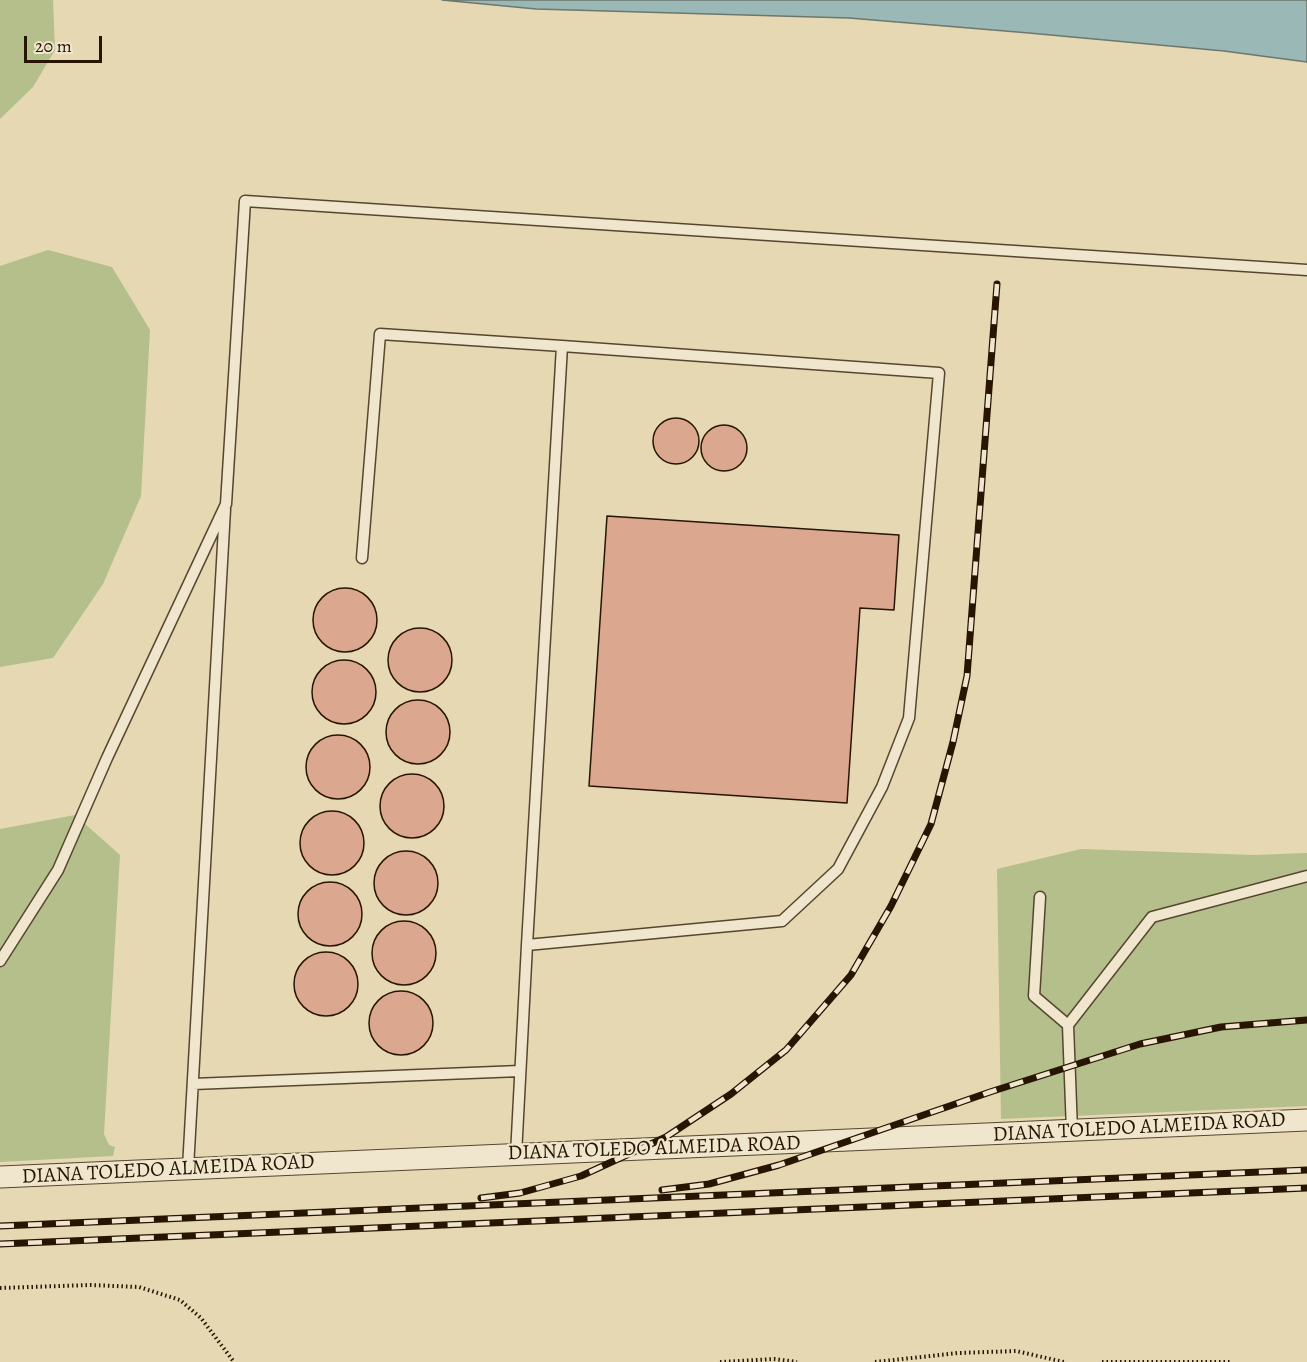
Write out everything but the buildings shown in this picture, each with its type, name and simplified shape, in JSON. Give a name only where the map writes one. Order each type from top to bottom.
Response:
[{"type":"street","name":"DIANA TOLEDO ALMEIDA ROAD","points":[[0,1177],[1307,1120]]},
{"type":"lane","points":[[188,1168],[245,201],[1307,270]]},
{"type":"lane","points":[[362,558],[380,334],[939,373],[909,718],[882,787],[838,869],[782,921],[527,945]]},
{"type":"lane","points":[[516,1155],[562,346]]},
{"type":"lane","points":[[0,961],[58,870],[107,758],[226,504]]},
{"type":"lane","points":[[1072,1131],[1068,1025],[1152,917],[1307,876]]},
{"type":"lane","points":[[1041,897],[1034,996],[1068,1025]]},
{"type":"lane","points":[[193,1084],[520,1071]]},
{"type":"path","points":[[0,1288],[90,1285],[139,1287],[180,1300],[201,1318],[234,1362]]},
{"type":"path","points":[[875,1362],[958,1353],[1016,1351],[1064,1362]]},
{"type":"path","points":[[720,1362],[774,1359],[797,1362]]},
{"type":"path","points":[[1102,1362],[1231,1362]]},
{"type":"green space","points":[[0,0],[53,0],[55,50],[33,87],[0,119]]},
{"type":"green space","points":[[48,250],[112,267],[150,330],[141,496],[103,584],[53,658],[0,667],[0,266]]},
{"type":"green space","points":[[75,815],[120,855],[104,1134],[109,1145],[115,1147],[113,1156],[0,1162],[0,829]]},
{"type":"green space","points":[[1081,849],[1254,855],[1307,853],[1307,1106],[1001,1119],[997,869]]},
{"type":"water","points":[[442,0],[1307,0],[1307,62],[1224,51],[849,18],[536,9]]},
{"type":"railway","points":[[481,1198],[520,1193],[581,1176],[666,1137],[731,1094],[786,1050],[851,975],[891,906],[931,824],[953,742],[967,676],[997,284]]},
{"type":"railway","points":[[662,1190],[709,1184],[779,1165],[990,1092],[1140,1044],[1221,1027],[1307,1020]]},
{"type":"railway","points":[[0,1226],[1307,1170]]},
{"type":"railway","points":[[0,1244],[1307,1188]]}]
